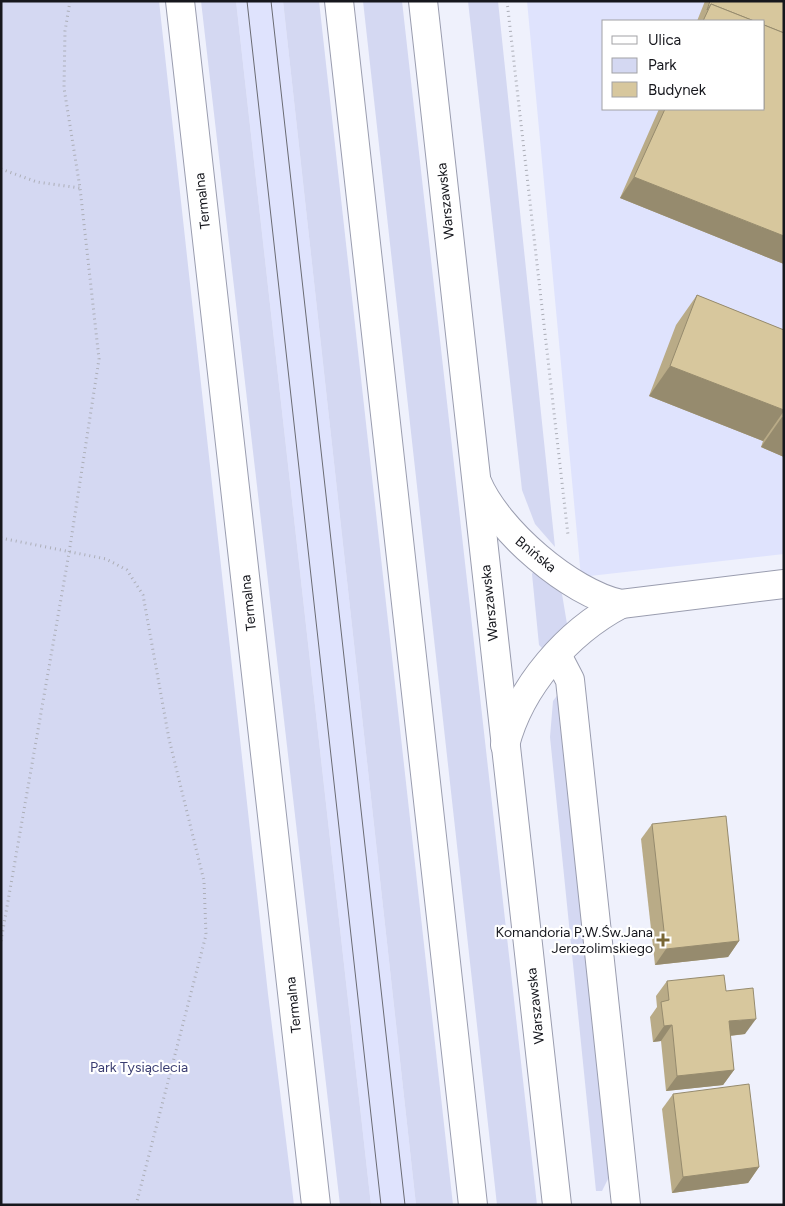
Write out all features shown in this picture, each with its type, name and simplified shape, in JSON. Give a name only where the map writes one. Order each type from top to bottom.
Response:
[{"type":"main road","name":"Termalna","points":[[180,1],[316,1205]]},
{"type":"main road","points":[[340,1],[474,1205]]},
{"type":"main road","name":"Warszawska","points":[[423,1],[557,1205]]},
{"type":"main road","name":"Bnińska","points":[[475,477],[492,511],[510,532],[531,551],[577,586],[603,599],[621,604],[784,584]]},
{"type":"main road","name":"Bnińska","points":[[505,745],[512,723],[526,694],[557,655],[592,624],[621,604]]},
{"type":"main road","points":[[557,655],[570,680],[626,1205]]},
{"type":"path","points":[[1,941],[68,553],[99,359],[80,188],[64,88],[65,31],[70,1]]},
{"type":"path","points":[[507,1],[544,336],[571,560],[577,586]]},
{"type":"path","points":[[1,169],[37,182],[80,188]]},
{"type":"path","points":[[1,538],[68,553],[106,559],[127,570],[143,595],[169,739],[204,881],[206,934],[136,1205]]},
{"type":"shaded area","points":[[236,1],[283,1],[416,1205],[371,1205]]},
{"type":"shaded area","points":[[527,1],[784,1],[784,554],[581,577]]},
{"type":"green space","name":"Park Tysiąclecia","points":[[1,1],[159,1],[268,994],[294,1205],[1,1205]]},
{"type":"green space","points":[[201,1],[236,1],[371,1205],[340,1205]]},
{"type":"green space","points":[[283,1],[319,1],[453,1205],[416,1205]]},
{"type":"green space","points":[[363,1],[402,1],[537,1205],[497,1205]]},
{"type":"green space","points":[[468,1],[498,1],[555,547],[535,524],[522,490]]},
{"type":"green space","points":[[534,571],[562,594],[567,624],[542,648],[539,645],[532,574]]},
{"type":"green space","points":[[559,693],[610,1175],[602,1191],[596,1191],[550,737],[553,701]]},
{"type":"building","points":[[710,1],[784,1],[784,33],[765,25],[765,20],[751,20],[711,4],[707,10]]},
{"type":"building","points":[[711,4],[751,20],[703,20]]},
{"type":"building","points":[[765,25],[784,33],[784,236],[634,177],[665,110],[765,110]]},
{"type":"building","points":[[697,295],[784,330],[784,410],[670,366]]},
{"type":"building","points":[[726,816],[739,941],[666,949],[652,824]]},
{"type":"building","points":[[724,975],[726,991],[753,988],[756,1019],[729,1021],[734,1070],[677,1076],[672,1025],[664,1026],[661,1002],[669,1000],[667,981]]},
{"type":"building","points":[[749,1084],[759,1167],[683,1177],[673,1094]]},
{"type":"tram line","points":[[247,1],[381,1205]]},
{"type":"tram line","points":[[271,1],[405,1205]]},
{"type":"place","name":"Komandoria P.W.Św.Jana Jerozolimskiego","points":[[663,940]]}]
